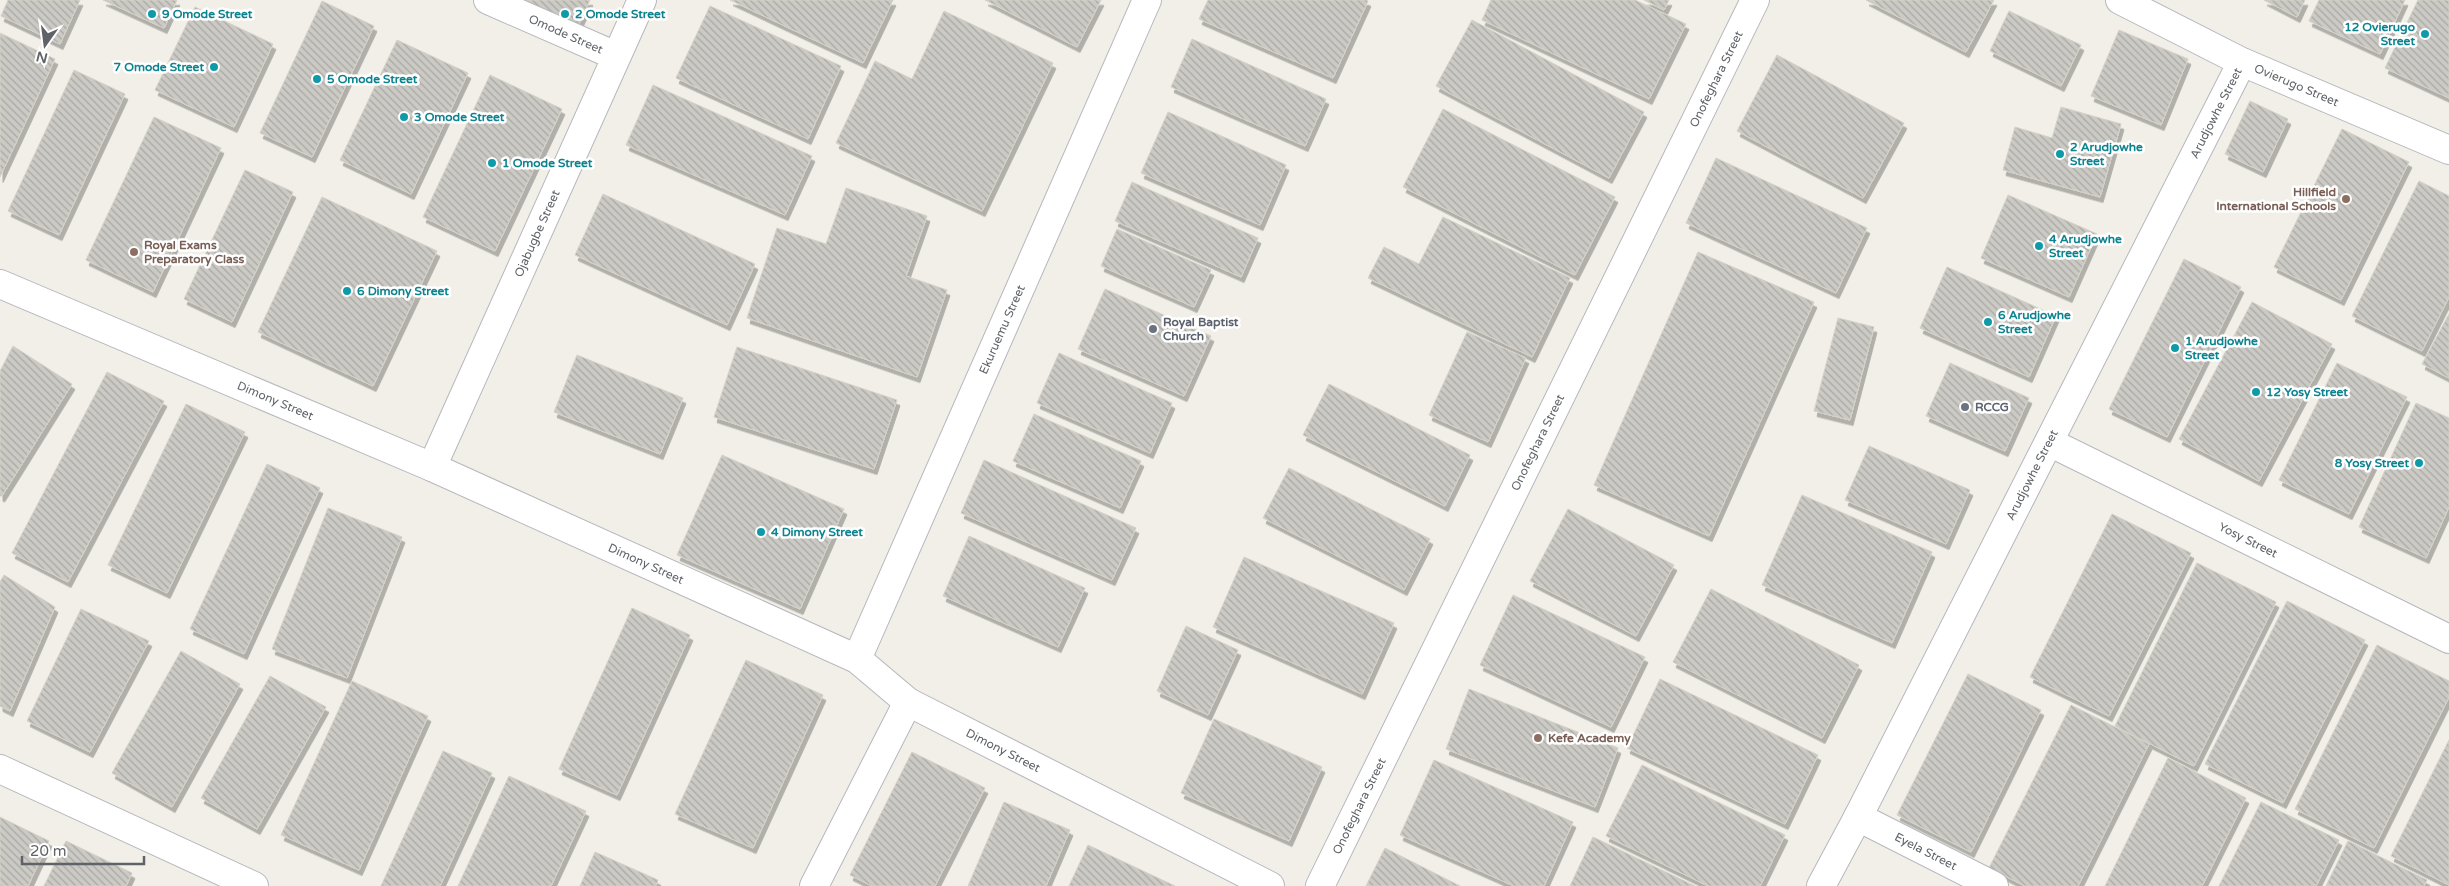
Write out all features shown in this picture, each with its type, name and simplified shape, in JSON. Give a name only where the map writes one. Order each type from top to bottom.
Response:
[{"type":"street","name":"Omode Street","points":[[488,0],[616,56]]},
{"type":"street","name":"Ojabugbe Street","points":[[432,467],[642,0]]},
{"type":"street","name":"Ekuruemu Street","points":[[857,659],[1147,0]]},
{"type":"street","name":"Onofeghara Street","points":[[1320,886],[1755,0]]},
{"type":"street","name":"Ovierugo Street","points":[[2120,0],[2242,62],[2449,150]]},
{"type":"street","name":"Arudjowhe Street","points":[[1821,886],[1858,817],[2242,62]]},
{"type":"street","name":"Dimony Street","points":[[0,284],[432,467],[857,659],[908,702],[1270,886]]},
{"type":"street","name":"Yosy Street","points":[[2049,442],[2449,639]]},
{"type":"street","points":[[814,886],[908,702]]},
{"type":"street","points":[[0,769],[254,886]]},
{"type":"street","name":"Eyela Street","points":[[1858,817],[1994,886]]},
{"type":"building","points":[[8,0],[80,0],[60,44],[1,16]]},
{"type":"building","name":"9 Omode Street","points":[[103,0],[177,0],[164,28]]},
{"type":"building","name":"2 Omode Street","points":[[518,0],[590,0],[577,28]]},
{"type":"building","points":[[730,0],[893,0],[863,63]]},
{"type":"building","points":[[985,0],[1101,0],[1077,47]]},
{"type":"building","points":[[1208,0],[1368,1],[1333,78],[1199,19]]},
{"type":"building","points":[[1491,0],[1635,0],[1686,24],[1649,99],[1482,20]]},
{"type":"building","points":[[1644,0],[1669,0],[1664,10]]},
{"type":"building","points":[[1866,0],[1994,0],[1966,52]]},
{"type":"building","points":[[2264,0],[2305,0],[2297,17]]},
{"type":"building","points":[[2319,0],[2405,0],[2380,54],[2309,21]]},
{"type":"building","name":"12 Ovierugo Street","points":[[2418,0],[2449,0],[2449,98],[2385,68]]},
{"type":"building","name":"5 Omode Street","points":[[322,1],[374,26],[312,157],[260,133]]},
{"type":"building","points":[[710,6],[841,66],[808,139],[676,78]]},
{"type":"building","name":"7 Omode Street","points":[[195,7],[273,44],[234,127],[155,90]]},
{"type":"building","points":[[944,11],[1053,63],[982,211],[836,143],[875,61],[912,79]]},
{"type":"building","points":[[2009,11],[2081,45],[2061,86],[1990,51]]},
{"type":"building","points":[[1472,20],[1644,112],[1609,178],[1436,86]]},
{"type":"building","points":[[2119,30],[2188,59],[2161,125],[2091,96]]},
{"type":"building","points":[[0,33],[55,59],[0,177]]},
{"type":"building","points":[[1192,39],[1326,99],[1305,146],[1171,87]]},
{"type":"building","name":"3 Omode Street","points":[[397,40],[468,73],[411,194],[340,160]]},
{"type":"building","points":[[1777,55],[1904,123],[1863,198],[1737,131]]},
{"type":"building","points":[[74,70],[125,94],[59,235],[8,211]]},
{"type":"building","name":"1 Omode Street","points":[[490,75],[562,109],[495,251],[423,217]]},
{"type":"building","points":[[653,85],[812,156],[785,215],[626,145]]},
{"type":"building","points":[[2250,101],[2288,119],[2263,172],[2225,154]]},
{"type":"building","name":"2 Arudjowhe Street","points":[[2061,107],[2121,124],[2100,197],[2003,170],[2015,127],[2052,138]]},
{"type":"building","points":[[1443,109],[1615,197],[1575,275],[1403,187]]},
{"type":"building","points":[[1168,112],[1286,165],[1260,225],[1141,173]]},
{"type":"building","points":[[154,117],[221,148],[153,292],[86,260]]},
{"type":"building","points":[[2342,129],[2409,162],[2341,300],[2274,267]]},
{"type":"building","points":[[1716,158],[1867,228],[1836,293],[1686,223]]},
{"type":"building","points":[[245,170],[293,192],[232,322],[184,299]]},
{"type":"building","points":[[2419,181],[2449,196],[2449,297],[2422,351],[2352,316]]},
{"type":"building","points":[[1132,182],[1258,238],[1241,277],[1115,221]]},
{"type":"building","points":[[846,188],[927,216],[906,276],[947,290],[917,377],[747,318],[777,228],[826,244]]},
{"type":"building","points":[[603,194],[755,264],[727,325],[575,255]]},
{"type":"building","name":"4 Arudjowhe Street","points":[[2008,195],[2097,234],[2069,297],[1981,258]]},
{"type":"building","name":"6 Dimony Street","points":[[322,197],[437,251],[373,386],[258,332]]},
{"type":"building","points":[[1443,217],[1570,278],[1532,357],[1368,278],[1384,247],[1419,264]]},
{"type":"building","points":[[1117,229],[1211,270],[1194,307],[1101,266]]},
{"type":"building","points":[[1698,252],[1814,302],[1709,536],[1594,485]]},
{"type":"building","name":"1 Arudjowhe Street","points":[[2184,259],[2241,287],[2167,437],[2109,409]]},
{"type":"building","name":"6 Arudjowhe Street","points":[[1947,267],[2056,316],[2029,377],[1920,328]]},
{"type":"building","points":[[1105,289],[1211,336],[1184,396],[1078,349]]},
{"type":"building","name":"12 Yosy Street","points":[[2252,302],[2332,344],[2259,481],[2179,439]]},
{"type":"building","points":[[2449,314],[2449,378],[2422,364]]},
{"type":"building","points":[[1838,318],[1874,327],[1850,420],[1814,411]]},
{"type":"building","points":[[1467,332],[1526,358],[1488,442],[1429,415]]},
{"type":"building","points":[[13,346],[72,384],[2,496],[0,496],[0,371]]},
{"type":"building","points":[[737,347],[897,400],[874,469],[714,417]]},
{"type":"building","points":[[1059,353],[1172,403],[1150,453],[1037,403]]},
{"type":"building","points":[[577,355],[683,398],[660,454],[554,412]]},
{"type":"building","points":[[1950,363],[2029,398],[2005,451],[1926,416]]},
{"type":"building","points":[[2337,363],[2407,397],[2349,514],[2279,480]]},
{"type":"building","points":[[107,372],[164,401],[68,582],[12,553]]},
{"type":"building","points":[[1329,384],[1470,455],[1445,506],[1303,435]]},
{"type":"building","name":"8 Yosy Street","points":[[2416,403],[2449,418],[2449,507],[2426,558],[2359,527]]},
{"type":"building","points":[[186,404],[245,432],[167,593],[108,565]]},
{"type":"building","points":[[1034,414],[1141,461],[1120,508],[1013,461]]},
{"type":"building","points":[[1869,446],[1970,490],[1946,544],[1845,500]]},
{"type":"building","name":"4 Dimony Street","points":[[722,455],[844,509],[800,609],[677,555]]},
{"type":"building","points":[[984,460],[1136,528],[1112,580],[961,513]]},
{"type":"building","points":[[267,464],[320,488],[244,654],[190,629]]},
{"type":"building","points":[[1289,468],[1430,539],[1404,590],[1263,518]]},
{"type":"building","points":[[1802,495],[1932,552],[1892,643],[1762,585]]},
{"type":"building","points":[[328,508],[402,537],[347,678],[272,649]]},
{"type":"building","points":[[1568,509],[1674,565],[1636,636],[1530,581]]},
{"type":"building","points":[[2112,514],[2191,553],[2109,716],[2030,677]]},
{"type":"building","points":[[969,536],[1085,588],[1058,647],[943,596]]},
{"type":"building","points":[[1244,557],[1394,623],[1362,694],[1213,627]]},
{"type":"building","points":[[2197,563],[2276,602],[2194,766],[2115,726]]},
{"type":"building","points":[[4,575],[55,607],[10,711],[0,706],[0,582]]},
{"type":"building","points":[[1711,589],[1859,665],[1822,738],[1673,662]]},
{"type":"building","points":[[1513,595],[1645,657],[1611,727],[1480,665]]},
{"type":"building","points":[[2287,601],[2365,640],[2283,803],[2205,764]]},
{"type":"building","points":[[632,608],[690,635],[617,795],[559,769]]},
{"type":"building","points":[[81,609],[149,641],[90,752],[27,721]]},
{"type":"building","points":[[1186,626],[1238,650],[1208,715],[1157,691]]},
{"type":"building","points":[[2377,645],[2449,681],[2449,697],[2374,848],[2295,809]]},
{"type":"building","points":[[181,651],[240,684],[172,807],[112,773]]},
{"type":"building","points":[[746,660],[823,695],[753,848],[675,814]]},
{"type":"building","points":[[1968,674],[2041,710],[1971,852],[1897,815]]},
{"type":"building","points":[[270,676],[326,707],[257,829],[201,798]]},
{"type":"building","points":[[1660,679],[1818,755],[1785,824],[1627,748]]},
{"type":"building","points":[[352,681],[428,716],[359,870],[281,835]]},
{"type":"building","points":[[1469,689],[1618,748],[1595,807],[1446,749]]},
{"type":"building","points":[[2071,705],[2149,744],[2078,886],[2025,886],[1989,868]]},
{"type":"building","points":[[1214,719],[1322,767],[1289,841],[1181,793]]},
{"type":"building","points":[[2449,740],[2449,885],[2391,856]]},
{"type":"building","points":[[443,751],[492,773],[440,886],[381,886]]},
{"type":"building","points":[[912,752],[985,788],[935,886],[872,886],[850,875]]},
{"type":"building","points":[[2168,758],[2246,798],[2202,886],[2105,886]]},
{"type":"building","points":[[1434,760],[1573,822],[1544,886],[1514,886],[1400,835]]},
{"type":"building","points":[[1642,765],[1785,835],[1760,886],[1708,886],[1606,836]]},
{"type":"building","points":[[509,776],[586,811],[551,886],[458,886]]},
{"type":"building","points":[[1004,802],[1070,830],[1046,886],[968,886]]},
{"type":"building","points":[[2261,802],[2339,840],[2316,886],[2219,886]]},
{"type":"building","points":[[0,817],[49,841],[28,886],[0,886]]},
{"type":"building","points":[[1593,837],[1695,886],[1570,886]]},
{"type":"building","points":[[66,841],[132,873],[126,886],[44,886]]},
{"type":"building","points":[[2348,841],[2427,880],[2424,886],[2326,886]]},
{"type":"building","points":[[1088,845],[1175,886],[1069,886]]},
{"type":"building","points":[[1385,848],[1460,886],[1366,886]]},
{"type":"building","points":[[595,852],[658,880],[656,886],[580,886]]},
{"type":"place","name":"9 Omode Street","points":[[152,14]]},
{"type":"place","name":"2 Omode Street","points":[[565,14]]},
{"type":"place","name":"12 Ovierugo Street","points":[[2425,34]]},
{"type":"place","name":"7 Omode Street","points":[[214,67]]},
{"type":"place","name":"5 Omode Street","points":[[317,79]]},
{"type":"place","name":"3 Omode Street","points":[[404,117]]},
{"type":"place","name":"2 Arudjowhe Street","points":[[2060,154]]},
{"type":"place","name":"1 Omode Street","points":[[492,163]]},
{"type":"place","name":"Hillfield International Schools","points":[[2346,199]]},
{"type":"place","name":"4 Arudjowhe Street","points":[[2039,246]]},
{"type":"place","name":"Royal Exams Preparatory Class","points":[[134,252]]},
{"type":"place","name":"6 Dimony Street","points":[[347,291]]},
{"type":"place","name":"6 Arudjowhe Street","points":[[1988,322]]},
{"type":"place","name":"Royal Baptist Church","points":[[1153,329]]},
{"type":"place","name":"1 Arudjowhe Street","points":[[2175,348]]},
{"type":"place","name":"12 Yosy Street","points":[[2256,392]]},
{"type":"place","name":"RCCG","points":[[1965,407]]},
{"type":"place","name":"8 Yosy Street","points":[[2419,463]]},
{"type":"place","name":"4 Dimony Street","points":[[761,532]]},
{"type":"place","name":"Kefe Academy","points":[[1538,738]]}]
